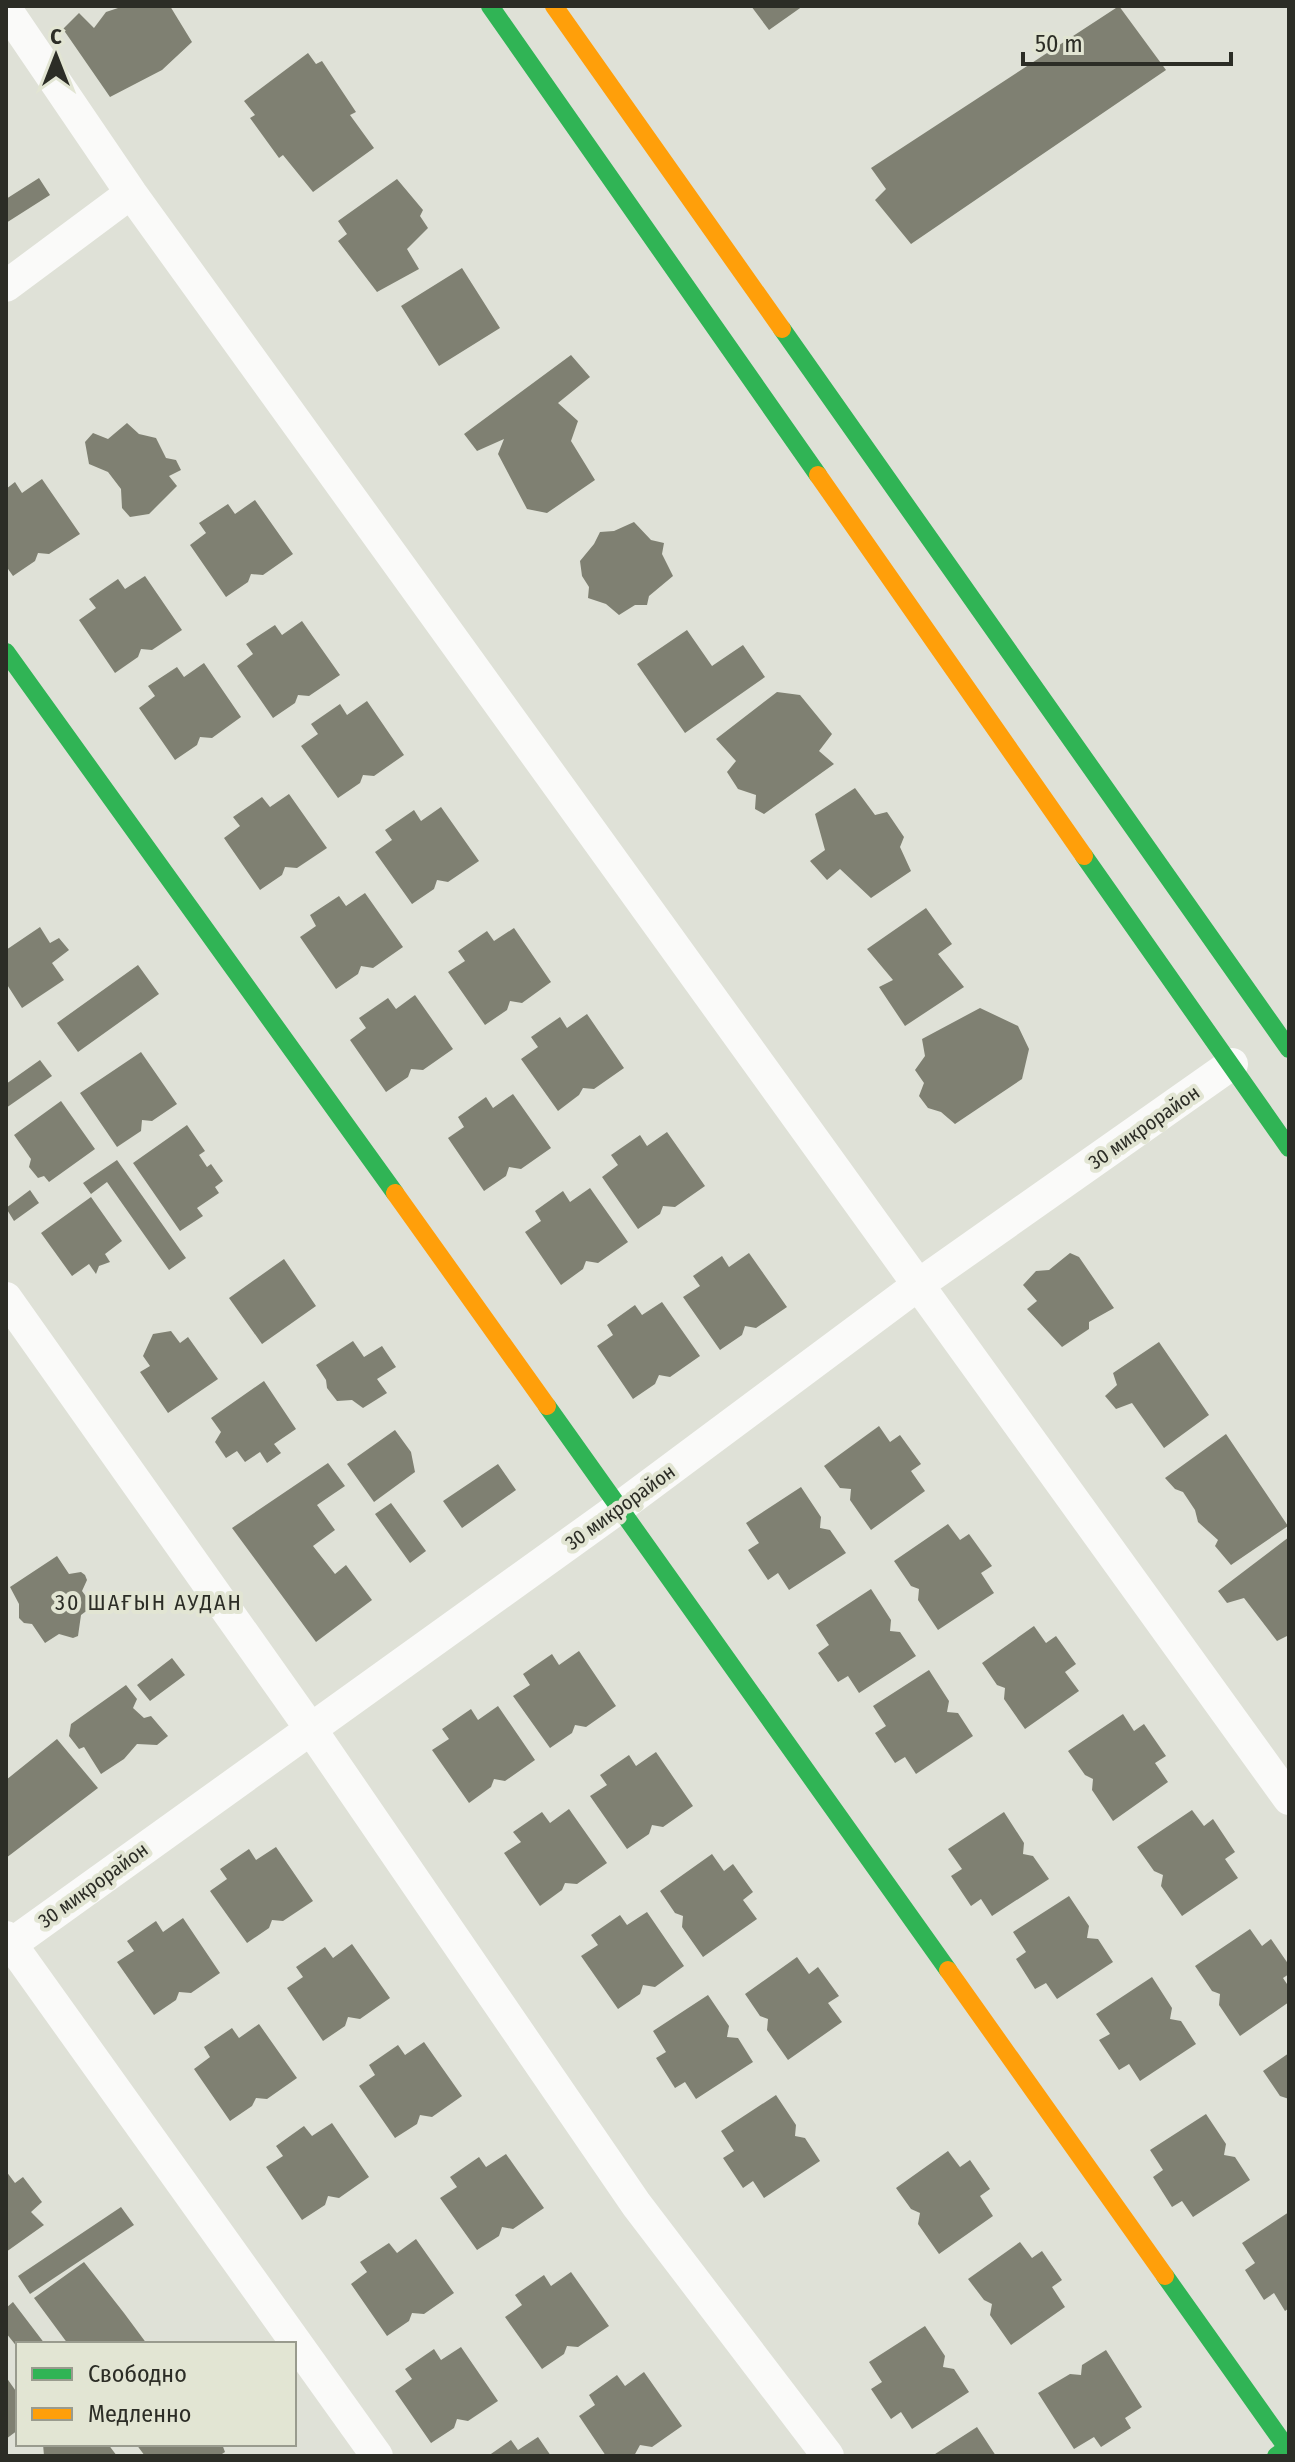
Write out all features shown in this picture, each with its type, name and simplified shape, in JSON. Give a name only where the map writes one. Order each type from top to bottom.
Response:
[{"type":"main road","points":[[490,6],[1289,1148]]},
{"type":"main road","points":[[554,6],[1289,1049]]},
{"type":"main road","points":[[6,652],[620,1507],[1284,2450]]},
{"type":"street","points":[[6,9],[131,193],[1289,1799]]},
{"type":"street","points":[[6,286],[131,193]]},
{"type":"street","name":"30 микрорайон","points":[[8,1943],[620,1507],[918,1285],[1232,1064]]},
{"type":"street","points":[[6,1298],[310,1728],[636,2204],[828,2456]]},
{"type":"street","points":[[8,1943],[295,2342]]},
{"type":"street","points":[[296,2343],[377,2456]]},
{"type":"building","points":[[124,6],[170,6],[192,42],[162,70],[110,97],[63,29],[79,13],[94,28],[106,12]]},
{"type":"building","points":[[751,6],[803,6],[769,30]]},
{"type":"building","points":[[1119,6],[1166,70],[911,244],[875,200],[886,189],[871,168]]},
{"type":"building","points":[[308,53],[316,64],[322,61],[356,112],[350,115],[374,148],[313,192],[283,155],[279,158],[250,118],[255,115],[244,101]]},
{"type":"building","points":[[39,178],[50,195],[6,223],[6,199]]},
{"type":"building","points":[[397,179],[423,210],[420,216],[428,228],[407,249],[419,269],[377,292],[338,241],[347,234],[338,221]]},
{"type":"building","points":[[462,268],[500,328],[439,366],[401,306]]},
{"type":"building","points":[[571,355],[590,377],[558,403],[578,421],[571,441],[595,480],[547,513],[527,509],[498,454],[504,439],[477,451],[464,434]]},
{"type":"building","points":[[127,423],[139,434],[156,438],[166,458],[176,460],[181,470],[169,476],[177,486],[149,514],[130,517],[122,508],[121,489],[108,472],[89,464],[85,442],[93,433],[108,439]]},
{"type":"building","points":[[42,479],[80,534],[49,554],[38,553],[35,561],[13,576],[6,566],[6,489],[15,482],[22,493]]},
{"type":"building","points":[[255,500],[293,554],[263,575],[251,574],[248,582],[226,597],[190,545],[206,533],[199,523],[228,504],[235,514]]},
{"type":"building","points":[[634,522],[651,540],[664,543],[662,554],[673,576],[649,596],[647,605],[635,605],[619,615],[606,604],[588,598],[589,587],[582,576],[580,561],[600,532],[614,531]]},
{"type":"building","points":[[145,576],[182,630],[152,650],[141,649],[138,657],[115,673],[79,620],[96,608],[89,599],[118,579],[125,589]]},
{"type":"building","points":[[302,621],[340,675],[309,696],[298,695],[295,703],[273,718],[237,666],[253,654],[246,644],[275,625],[282,635]]},
{"type":"building","points":[[687,630],[712,666],[743,645],[765,677],[685,733],[637,664]]},
{"type":"building","points":[[204,663],[241,717],[212,738],[200,737],[197,745],[175,760],[139,708],[155,696],[148,686],[177,667],[184,677]]},
{"type":"building","points":[[777,692],[800,695],[832,734],[819,751],[834,764],[764,814],[755,809],[756,795],[738,789],[727,772],[736,761],[716,739]]},
{"type":"building","points":[[367,701],[404,755],[374,776],[363,775],[360,783],[338,798],[301,746],[318,734],[311,724],[340,704],[347,715]]},
{"type":"building","points":[[855,788],[875,815],[887,812],[904,837],[900,847],[911,871],[871,898],[840,869],[827,880],[810,861],[825,850],[815,814]]},
{"type":"building","points":[[289,794],[327,848],[297,868],[285,867],[282,875],[260,890],[224,838],[240,826],[233,817],[262,797],[270,807]]},
{"type":"building","points":[[441,807],[479,861],[448,882],[437,880],[434,889],[412,904],[375,852],[392,840],[385,830],[414,810],[421,821]]},
{"type":"building","points":[[365,893],[403,947],[373,968],[361,966],[358,974],[336,989],[300,937],[316,926],[310,915],[339,896],[346,906]]},
{"type":"building","points":[[926,908],[952,944],[938,954],[964,987],[905,1026],[879,987],[893,980],[867,949]]},
{"type":"building","points":[[40,927],[50,943],[59,938],[69,950],[52,963],[64,980],[22,1008],[6,983],[6,950]]},
{"type":"building","points":[[514,928],[551,982],[522,1003],[510,1001],[507,1010],[485,1025],[448,972],[465,961],[458,951],[487,931],[494,941]]},
{"type":"building","points":[[138,965],[159,994],[78,1052],[57,1023]]},
{"type":"building","points":[[415,995],[453,1049],[423,1070],[411,1069],[408,1077],[386,1092],[350,1040],[366,1028],[359,1018],[388,998],[396,1009]]},
{"type":"building","points":[[980,1008],[1018,1026],[1029,1049],[1022,1079],[955,1124],[941,1112],[928,1108],[919,1096],[924,1083],[915,1070],[925,1056],[922,1039]]},
{"type":"building","points":[[587,1014],[624,1068],[594,1089],[583,1088],[579,1095],[558,1111],[521,1059],[538,1047],[531,1037],[560,1017],[567,1028]]},
{"type":"building","points":[[141,1052],[177,1104],[152,1121],[142,1120],[141,1131],[117,1147],[80,1093]]},
{"type":"building","points":[[40,1060],[52,1076],[6,1108],[6,1084]]},
{"type":"building","points":[[513,1094],[551,1148],[521,1169],[509,1167],[506,1176],[484,1191],[448,1138],[464,1127],[458,1117],[486,1097],[493,1108]]},
{"type":"building","points":[[61,1101],[95,1149],[49,1182],[44,1176],[38,1178],[29,1167],[31,1159],[14,1135]]},
{"type":"building","points":[[187,1125],[205,1151],[199,1155],[207,1167],[211,1164],[223,1181],[215,1187],[219,1193],[197,1208],[203,1216],[180,1231],[133,1163]]},
{"type":"building","points":[[667,1132],[705,1186],[675,1207],[663,1206],[660,1214],[638,1229],[602,1177],[618,1165],[611,1155],[640,1135],[647,1146]]},
{"type":"building","points":[[117,1160],[186,1258],[169,1270],[107,1182],[91,1194],[83,1183]]},
{"type":"building","points":[[590,1188],[628,1242],[598,1263],[586,1261],[583,1269],[561,1285],[525,1232],[541,1221],[535,1211],[563,1191],[570,1202]]},
{"type":"building","points":[[30,1190],[39,1203],[14,1221],[6,1208]]},
{"type":"building","points":[[91,1197],[122,1241],[105,1254],[110,1262],[99,1266],[96,1274],[89,1264],[72,1276],[41,1233]]},
{"type":"building","points":[[749,1253],[787,1307],[756,1328],[745,1326],[742,1335],[720,1350],[683,1297],[700,1286],[693,1276],[722,1256],[729,1267]]},
{"type":"building","points":[[1070,1253],[1079,1257],[1114,1308],[1089,1322],[1089,1329],[1062,1347],[1027,1309],[1037,1301],[1023,1285],[1036,1271],[1049,1270]]},
{"type":"building","points":[[284,1259],[316,1306],[262,1344],[229,1298]]},
{"type":"building","points":[[662,1302],[700,1356],[670,1377],[659,1375],[655,1384],[633,1399],[597,1346],[613,1335],[607,1325],[635,1305],[642,1315]]},
{"type":"building","points":[[171,1331],[180,1343],[188,1337],[218,1379],[168,1413],[140,1372],[150,1366],[143,1356],[153,1334]]},
{"type":"building","points":[[353,1341],[364,1357],[382,1346],[396,1367],[377,1379],[387,1393],[363,1408],[352,1400],[337,1401],[316,1365]]},
{"type":"building","points":[[1159,1342],[1209,1415],[1164,1448],[1132,1403],[1116,1409],[1105,1396],[1117,1385],[1113,1373]]},
{"type":"building","points":[[264,1381],[296,1429],[274,1444],[281,1453],[267,1463],[260,1452],[245,1462],[237,1451],[226,1458],[215,1442],[221,1432],[211,1418]]},
{"type":"building","points":[[879,1426],[890,1442],[900,1435],[921,1464],[911,1471],[925,1491],[871,1530],[850,1500],[851,1489],[840,1488],[824,1466]]},
{"type":"building","points":[[395,1430],[411,1452],[415,1472],[374,1502],[347,1464]]},
{"type":"building","points":[[1226,1434],[1288,1526],[1231,1565],[1215,1546],[1218,1540],[1198,1522],[1195,1510],[1183,1492],[1175,1489],[1165,1478]]},
{"type":"building","points":[[328,1463],[345,1486],[317,1505],[335,1530],[313,1546],[335,1574],[346,1565],[372,1600],[316,1642],[232,1528]]},
{"type":"building","points":[[498,1464],[516,1490],[462,1528],[443,1501]]},
{"type":"building","points":[[801,1487],[821,1517],[820,1528],[830,1530],[846,1553],[789,1590],[778,1573],[768,1580],[748,1550],[759,1543],[746,1523]]},
{"type":"building","points":[[391,1503],[426,1551],[410,1563],[375,1514]]},
{"type":"building","points":[[948,1524],[960,1540],[969,1534],[992,1566],[981,1573],[994,1593],[938,1630],[918,1600],[919,1589],[911,1586],[894,1561]]},
{"type":"building","points":[[1289,1537],[1289,1635],[1277,1641],[1244,1598],[1227,1603],[1218,1591]]},
{"type":"building","points":[[57,1556],[69,1574],[81,1572],[85,1575],[87,1580],[82,1591],[93,1606],[81,1615],[78,1636],[73,1638],[59,1634],[45,1643],[32,1624],[24,1623],[19,1618],[19,1604],[10,1587]]},
{"type":"building","points":[[871,1589],[891,1620],[890,1631],[900,1632],[916,1656],[859,1693],[848,1676],[838,1682],[818,1653],[829,1645],[816,1625]]},
{"type":"building","points":[[1034,1626],[1046,1643],[1056,1636],[1076,1664],[1065,1672],[1079,1691],[1025,1729],[1004,1699],[1005,1688],[997,1685],[982,1663]]},
{"type":"building","points":[[579,1651],[616,1706],[586,1727],[575,1725],[572,1733],[550,1748],[513,1696],[530,1685],[523,1674],[552,1654],[559,1665]]},
{"type":"building","points":[[172,1658],[185,1675],[150,1701],[137,1685]]},
{"type":"building","points":[[929,1670],[949,1701],[947,1712],[958,1713],[973,1736],[916,1774],[905,1757],[895,1763],[875,1733],[886,1726],[873,1706]]},
{"type":"building","points":[[126,1685],[137,1699],[133,1708],[144,1718],[151,1716],[168,1736],[157,1745],[137,1744],[124,1759],[101,1774],[84,1747],[79,1749],[69,1736],[71,1724]]},
{"type":"building","points":[[498,1706],[535,1760],[505,1781],[494,1779],[491,1787],[469,1803],[432,1750],[449,1739],[442,1729],[471,1709],[478,1720]]},
{"type":"building","points":[[1123,1714],[1134,1731],[1144,1724],[1166,1756],[1155,1763],[1168,1782],[1113,1821],[1092,1790],[1093,1779],[1085,1775],[1068,1751]]},
{"type":"building","points":[[57,1739],[98,1788],[6,1858],[6,1780]]},
{"type":"building","points":[[656,1752],[693,1806],[663,1827],[652,1825],[649,1834],[627,1849],[590,1796],[607,1785],[600,1775],[629,1755],[636,1766]]},
{"type":"building","points":[[569,1809],[607,1863],[577,1884],[565,1883],[562,1890],[540,1906],[504,1853],[521,1842],[513,1832],[542,1812],[550,1823]]},
{"type":"building","points":[[1192,1810],[1204,1826],[1213,1819],[1235,1852],[1225,1859],[1238,1878],[1182,1916],[1161,1886],[1163,1875],[1154,1871],[1137,1847]]},
{"type":"building","points":[[1004,1812],[1024,1843],[1023,1854],[1033,1856],[1049,1879],[992,1916],[981,1899],[971,1906],[951,1876],[962,1869],[948,1849]]},
{"type":"building","points":[[276,1847],[313,1901],[283,1921],[272,1920],[269,1928],[247,1943],[210,1891],[227,1879],[220,1869],[249,1849],[256,1860]]},
{"type":"building","points":[[712,1854],[724,1871],[733,1864],[753,1892],[743,1900],[757,1919],[703,1957],[682,1927],[683,1916],[675,1913],[660,1891]]},
{"type":"building","points":[[1069,1896],[1089,1926],[1087,1938],[1098,1939],[1113,1962],[1057,1999],[1046,1983],[1035,1989],[1016,1959],[1026,1952],[1013,1932]]},
{"type":"building","points":[[647,1912],[684,1966],[655,1987],[643,1985],[640,1994],[618,2009],[581,1956],[598,1945],[591,1935],[620,1915],[627,1925]]},
{"type":"building","points":[[183,1918],[220,1973],[191,1993],[179,1992],[176,2000],[154,2015],[117,1962],[134,1951],[127,1941],[156,1921],[163,1932]]},
{"type":"building","points":[[1250,1929],[1262,1946],[1271,1939],[1289,1965],[1289,1974],[1283,1978],[1289,1987],[1289,2002],[1240,2036],[1219,2005],[1220,1994],[1212,1991],[1195,1966]]},
{"type":"building","points":[[352,1944],[390,1998],[360,2019],[348,2017],[345,2026],[323,2041],[287,1988],[303,1977],[296,1967],[325,1947],[333,1958]]},
{"type":"building","points":[[797,1957],[809,1974],[818,1967],[839,1996],[828,2003],[842,2022],[788,2060],[767,2030],[768,2019],[760,2016],[745,1994]]},
{"type":"building","points":[[1152,1977],[1172,2008],[1170,2019],[1181,2021],[1196,2044],[1140,2081],[1129,2064],[1119,2070],[1099,2040],[1110,2034],[1096,2014]]},
{"type":"building","points":[[708,1995],[729,2026],[727,2037],[738,2038],[753,2062],[696,2099],[685,2082],[675,2088],[656,2058],[666,2052],[653,2031]]},
{"type":"building","points":[[259,2024],[297,2078],[267,2099],[256,2098],[252,2106],[230,2121],[194,2069],[210,2057],[204,2047],[232,2028],[239,2038]]},
{"type":"building","points":[[424,2042],[462,2096],[432,2117],[420,2115],[417,2124],[395,2138],[359,2086],[375,2075],[369,2065],[398,2045],[405,2055]]},
{"type":"building","points":[[1289,2053],[1289,2099],[1280,2096],[1263,2071]]},
{"type":"building","points":[[776,2095],[796,2125],[795,2136],[805,2138],[820,2161],[764,2198],[753,2181],[743,2188],[723,2158],[734,2151],[721,2131]]},
{"type":"building","points":[[1206,2114],[1226,2144],[1224,2155],[1235,2157],[1250,2180],[1193,2217],[1182,2201],[1172,2207],[1153,2177],[1163,2170],[1150,2150]]},
{"type":"building","points":[[332,2123],[369,2177],[339,2198],[328,2196],[325,2205],[302,2220],[266,2167],[283,2156],[276,2146],[304,2126],[312,2136]]},
{"type":"building","points":[[948,2151],[960,2167],[970,2160],[990,2189],[980,2196],[993,2216],[939,2254],[918,2224],[920,2213],[911,2209],[896,2188]]},
{"type":"building","points":[[506,2154],[544,2208],[513,2229],[502,2227],[499,2236],[477,2250],[440,2198],[457,2187],[450,2177],[479,2157],[486,2167]]},
{"type":"building","points":[[6,2171],[15,2183],[23,2177],[42,2202],[31,2212],[44,2225],[6,2252]]},
{"type":"building","points":[[121,2207],[134,2225],[30,2294],[18,2276]]},
{"type":"building","points":[[1289,2212],[1289,2308],[1285,2311],[1274,2293],[1264,2300],[1245,2270],[1255,2263],[1242,2243]]},
{"type":"building","points":[[416,2239],[454,2293],[424,2314],[412,2313],[409,2321],[387,2336],[351,2284],[367,2272],[360,2262],[389,2243],[397,2253]]},
{"type":"building","points":[[1020,2242],[1032,2258],[1042,2251],[1062,2280],[1052,2287],[1065,2307],[1011,2345],[990,2315],[992,2304],[984,2300],[968,2279]]},
{"type":"building","points":[[84,2262],[146,2342],[67,2342],[34,2298]]},
{"type":"building","points":[[571,2272],[609,2326],[578,2347],[567,2346],[564,2354],[542,2369],[505,2317],[522,2305],[515,2295],[544,2275],[551,2286]]},
{"type":"building","points":[[13,2302],[43,2342],[16,2342],[16,2346],[6,2333],[6,2308]]},
{"type":"building","points":[[925,2326],[945,2356],[943,2367],[954,2369],[969,2392],[912,2429],[901,2412],[891,2419],[871,2389],[882,2382],[869,2362]]},
{"type":"building","points":[[461,2347],[498,2401],[468,2421],[457,2419],[454,2428],[431,2443],[395,2391],[412,2379],[405,2369],[434,2349],[441,2360]]},
{"type":"building","points":[[1106,2350],[1142,2407],[1125,2418],[1131,2428],[1101,2447],[1094,2437],[1074,2449],[1038,2393],[1070,2374],[1081,2375],[1082,2365]]},
{"type":"building","points":[[644,2372],[682,2426],[652,2447],[640,2445],[634,2456],[606,2456],[579,2416],[595,2405],[589,2395],[617,2375],[625,2386]]},
{"type":"building","points":[[6,2377],[16,2391],[16,2432],[6,2439]]},
{"type":"building","points":[[977,2427],[996,2456],[932,2456]]},
{"type":"building","points":[[538,2437],[551,2456],[488,2456],[511,2440],[518,2450]]},
{"type":"building","points":[[43,2446],[110,2446],[117,2456],[44,2456]]},
{"type":"building","points":[[138,2446],[223,2446],[225,2452],[219,2456],[145,2456]]},
{"type":"traffic: fast","points":[[490,6],[818,475]]},
{"type":"traffic: fast","points":[[782,329],[1289,1049]]},
{"type":"traffic: fast","points":[[6,652],[395,1193]]},
{"type":"traffic: fast","points":[[1084,856],[1289,1148]]},
{"type":"traffic: fast","points":[[547,1406],[948,1970]]},
{"type":"traffic: fast","points":[[1165,2276],[1287,2448],[1276,2456]]},
{"type":"traffic: slow","points":[[554,6],[782,329]]},
{"type":"traffic: slow","points":[[818,475],[1084,856]]},
{"type":"traffic: slow","points":[[395,1193],[547,1406]]},
{"type":"traffic: slow","points":[[948,1970],[1165,2276]]},
{"type":"district","name":"30 ШАҒЫН АУДАН","points":[[149,1602]]}]
